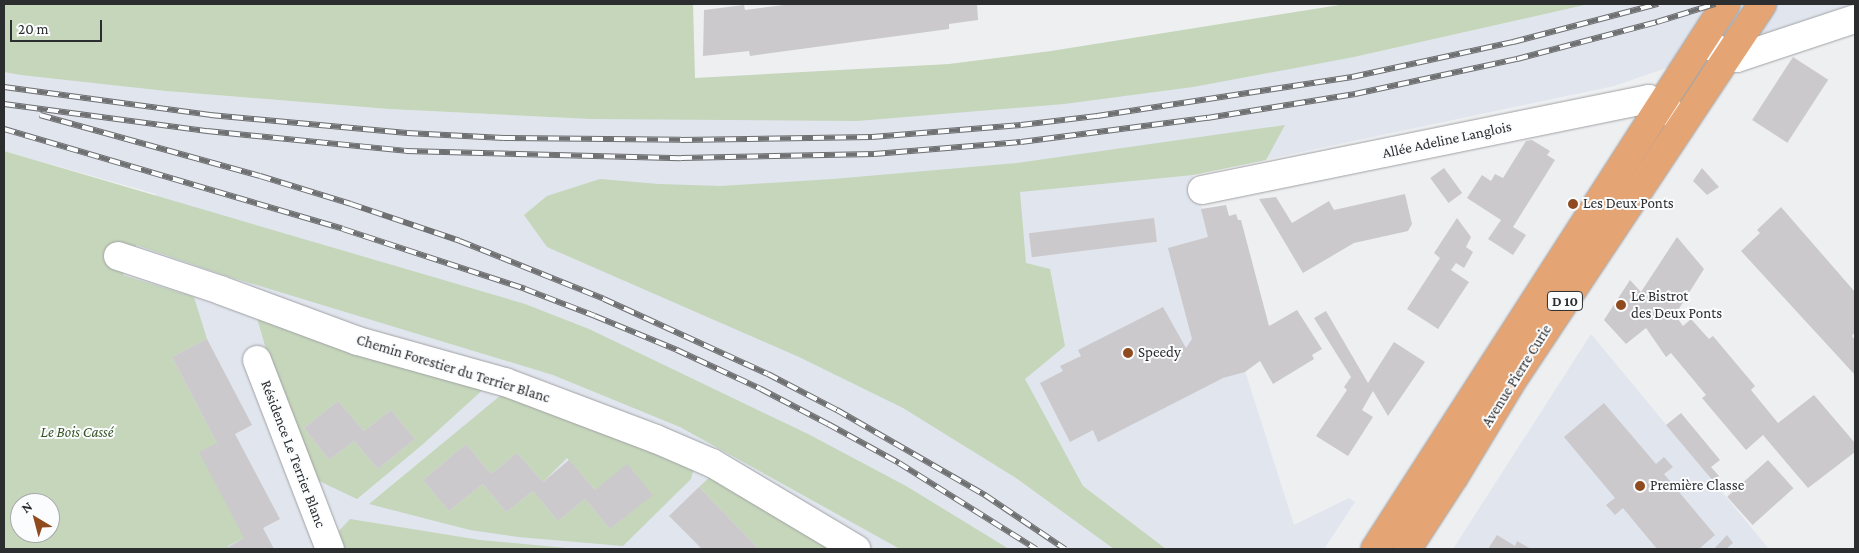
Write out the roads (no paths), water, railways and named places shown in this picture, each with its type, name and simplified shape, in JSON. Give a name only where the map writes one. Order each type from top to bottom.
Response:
[{"type":"main road","name":"Avenue Pierre Curie","points":[[1374,549],[1726,4]]},
{"type":"main road","name":"Avenue Pierre Curie","points":[[1407,549],[1454,477],[1510,384],[1762,4]]},
{"type":"street","points":[[1702,42],[1729,56],[1737,58],[1855,19]]},
{"type":"street","name":"Allée Adeline Langlois","points":[[1202,190],[1649,99],[1685,122]]},
{"type":"street","points":[[1622,165],[1644,182]]},
{"type":"street","name":"Chemin Forestier du Terrier Blanc","points":[[118,256],[220,290],[358,341],[505,382],[647,436],[712,463],[856,549]]},
{"type":"street","name":"Résidence Le Terrier Blanc","points":[[257,360],[330,549]]},
{"type":"railway","points":[[4,87],[210,115],[407,133],[504,138],[681,140],[872,137],[1021,125],[1097,116],[1352,77],[1513,42],[1658,4]]},
{"type":"railway","points":[[4,104],[207,131],[406,151],[681,158],[874,154],[1021,142],[1207,118],[1355,94],[1517,59],[1657,22],[1715,4]]},
{"type":"railway","points":[[40,115],[260,176],[351,204],[460,241],[604,299],[768,374],[837,410],[985,495],[1065,549]]},
{"type":"railway","points":[[4,129],[343,229],[525,289],[595,316],[677,350],[761,389],[828,424],[899,463],[1036,549]]},
{"type":"place","name":"Les Deux Ponts","points":[[1573,204]]},
{"type":"place","name":"Le Bistrot des Deux Ponts","points":[[1621,305]]},
{"type":"place","name":"Speedy","points":[[1128,353]]},
{"type":"place","name":"Première Classe","points":[[1640,486]]},
{"type":"park label","name":"Le Bois Cassé","points":[[77,433]]}]
